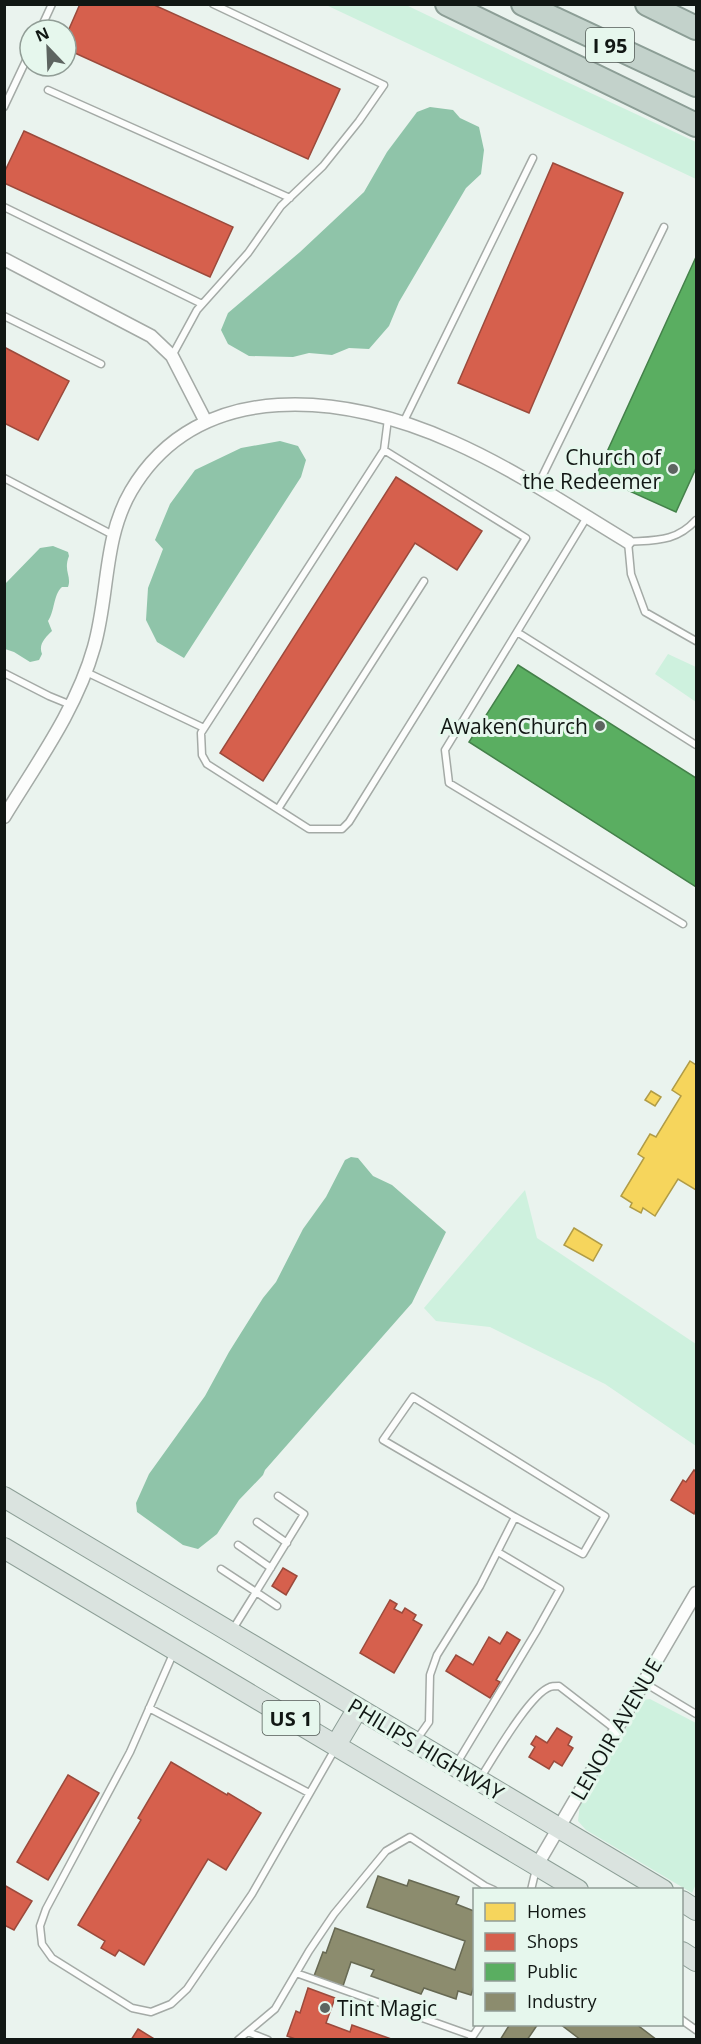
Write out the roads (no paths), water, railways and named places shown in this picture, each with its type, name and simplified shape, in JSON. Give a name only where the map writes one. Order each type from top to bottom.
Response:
[{"type":"highway","points":[[447,4],[696,125]]},
{"type":"highway","name":"I 95","points":[[523,4],[696,85]]},
{"type":"highway","name":"I 95","points":[[646,4],[696,27]]},
{"type":"main road","name":"PHILIPS HIGHWAY","points":[[4,1497],[660,1888]]},
{"type":"main road","name":"PHILIPS HIGHWAY","points":[[4,1548],[575,1888]]},
{"type":"main road","points":[[336,1745],[358,1708]]},
{"type":"main road","points":[[683,1902],[696,1910]]},
{"type":"main road","points":[[683,1953],[696,1961]]},
{"type":"street","points":[[4,260],[151,336],[172,356],[206,422]]},
{"type":"street","points":[[4,817],[71,705],[85,672],[94,648],[101,617],[112,535],[131,491],[150,465],[179,438],[226,413],[283,404],[309,404],[388,419],[450,440],[490,459],[628,542]]},
{"type":"street","name":"LENOIR AVENUE","points":[[537,1865],[696,1593]]},
{"type":"lane","points":[[46,18],[52,4]]},
{"type":"lane","points":[[172,356],[197,309],[248,253],[281,206],[323,166],[384,85],[213,4]]},
{"type":"lane","points":[[4,107],[18,77]]},
{"type":"lane","points":[[48,90],[290,198]]},
{"type":"lane","points":[[403,424],[533,158]]},
{"type":"lane","points":[[4,207],[202,304]]},
{"type":"lane","points":[[537,488],[664,227]]},
{"type":"lane","points":[[4,316],[100,364]]},
{"type":"lane","points":[[384,450],[526,538],[349,822],[342,829],[309,830],[207,764],[202,755],[201,733],[384,450],[388,419]]},
{"type":"lane","points":[[4,478],[112,535]]},
{"type":"lane","points":[[587,517],[445,750],[448,783],[683,924]]},
{"type":"lane","points":[[696,520],[688,530],[667,540],[628,542],[631,574],[645,612],[696,641]]},
{"type":"lane","points":[[278,809],[423,582]]},
{"type":"lane","points":[[517,632],[696,746]]},
{"type":"lane","points":[[85,672],[204,728]]},
{"type":"lane","points":[[4,673],[71,705]]},
{"type":"lane","points":[[413,1397],[605,1516],[583,1554],[515,1517],[383,1440],[413,1397]]},
{"type":"lane","points":[[231,1632],[304,1514],[278,1496]]},
{"type":"lane","points":[[415,1742],[429,1722],[430,1674],[437,1655],[480,1586],[515,1517]]},
{"type":"lane","points":[[256,1522],[287,1543]]},
{"type":"lane","points":[[238,1545],[271,1568]]},
{"type":"lane","points":[[455,1766],[560,1588],[498,1552]]},
{"type":"lane","points":[[221,1569],[277,1606]]},
{"type":"lane","points":[[175,1649],[130,1752],[39,1926],[42,1944],[52,1958],[132,2008],[151,2012],[171,2004],[187,1989],[252,1894],[336,1745]]},
{"type":"lane","points":[[643,1682],[696,1714]]},
{"type":"lane","points":[[479,1780],[530,1705],[551,1686],[559,1686],[616,1730]]},
{"type":"lane","points":[[149,1708],[309,1793]]},
{"type":"lane","points":[[238,2040],[275,2009],[334,1914],[386,1851],[410,1838],[490,1888]]},
{"type":"lane","points":[[531,1888],[537,1865]]},
{"type":"lane","points":[[296,1973],[472,2038]]},
{"type":"lane","points":[[683,2021],[696,2030]]},
{"type":"lane","points":[[248,2032],[268,2040]]},
{"type":"place","name":"Church of the Redeemer","points":[[673,469]]},
{"type":"place","name":"AwakenChurch","points":[[600,726]]},
{"type":"place","name":"Tint Magic","points":[[325,2008]]}]
